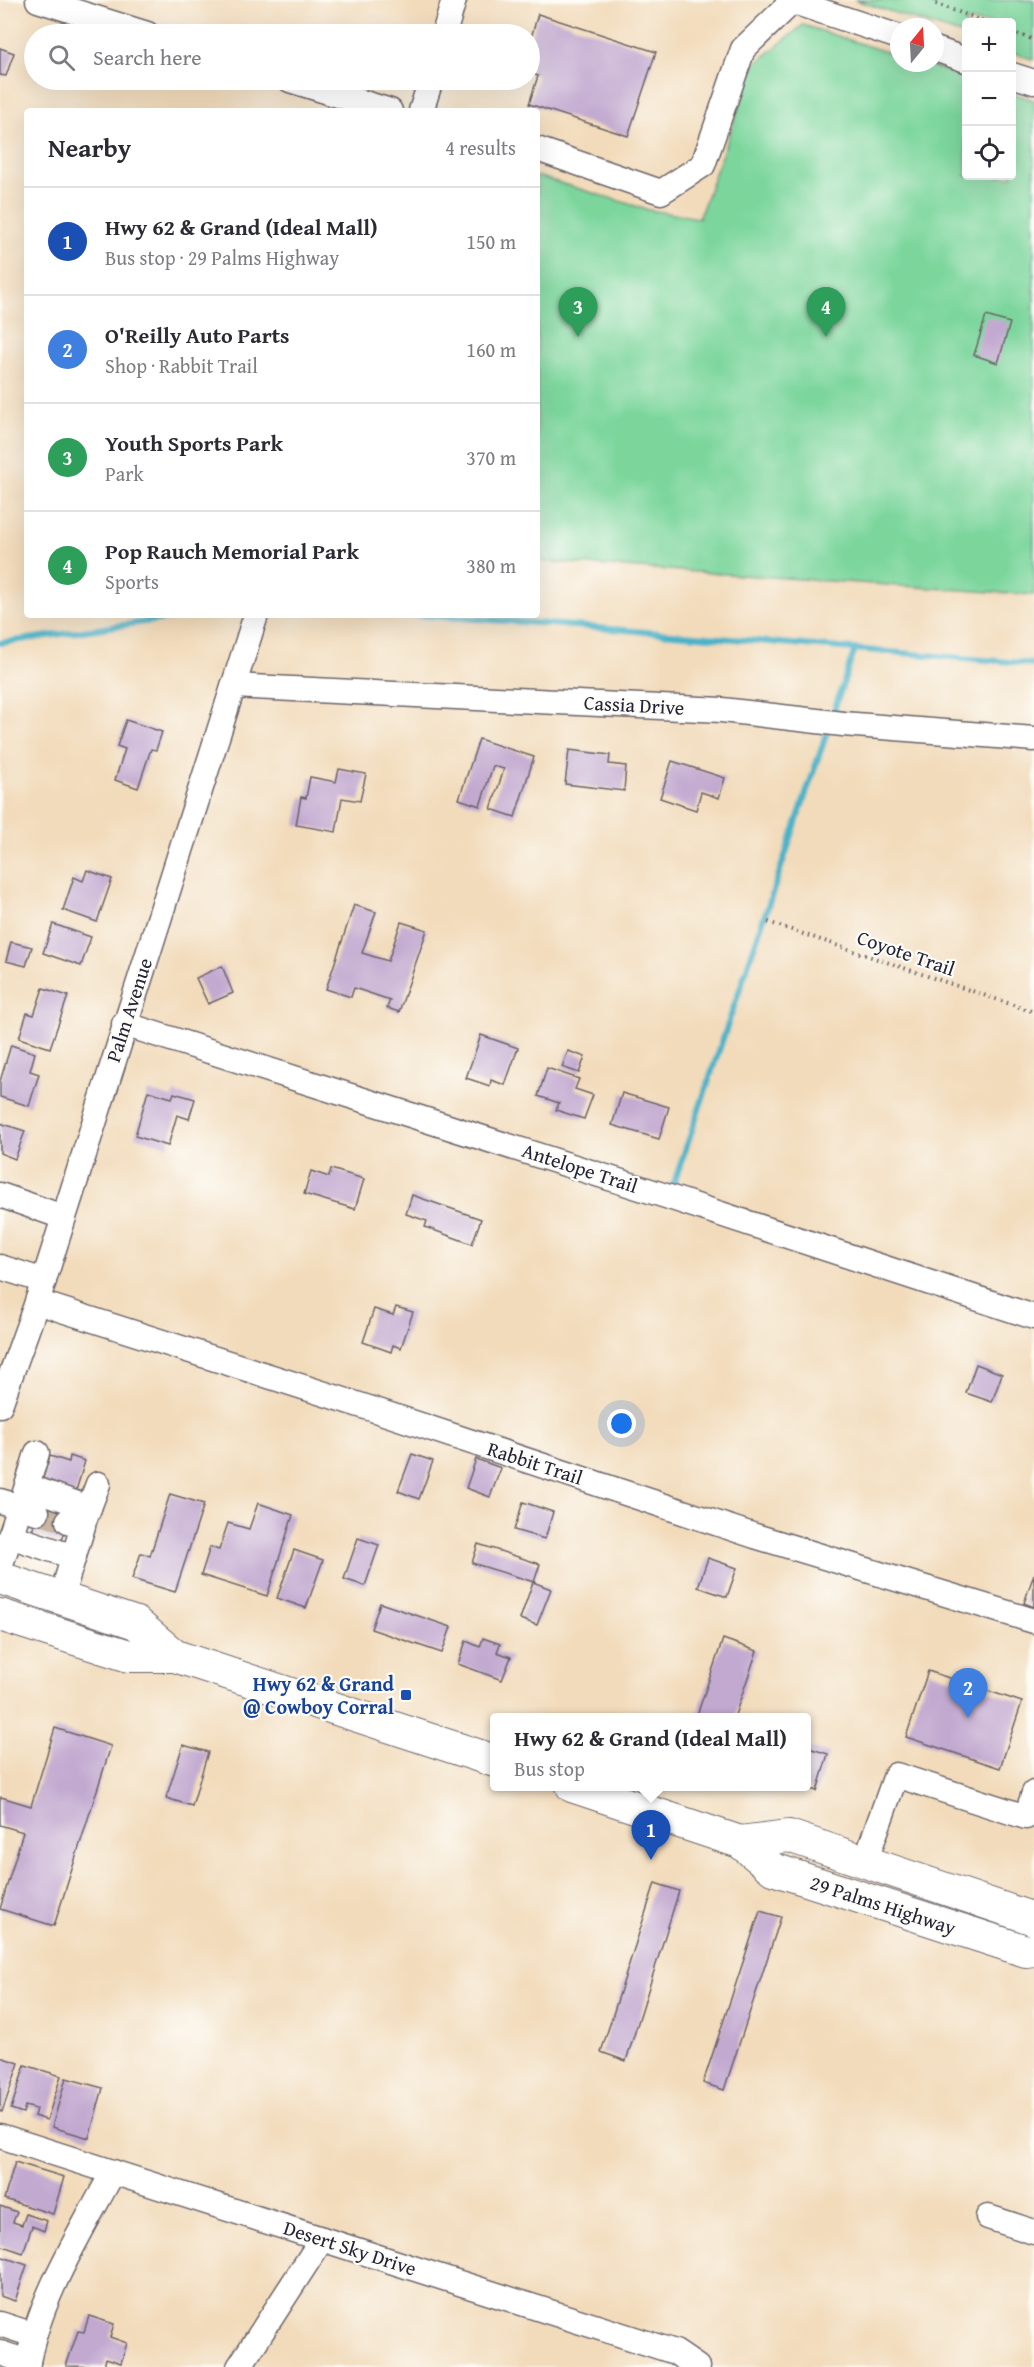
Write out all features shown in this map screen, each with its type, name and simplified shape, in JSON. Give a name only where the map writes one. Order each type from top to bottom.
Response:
[{"type":"main road","points":[[0,1578],[136,1623],[175,1656]]},
{"type":"main road","points":[[0,1615],[129,1656],[175,1656],[490,1759]]},
{"type":"main road","name":"29 Palms Highway","points":[[587,1791],[740,1842],[774,1869],[1026,1951],[1034,1950]]},
{"type":"main road","name":"29 Palms Highway","points":[[740,1842],[789,1836],[1034,1919]]},
{"type":"street","points":[[38,0],[115,24]]},
{"type":"street","points":[[447,24],[454,0]]},
{"type":"street","points":[[540,150],[661,192],[703,165],[743,49],[790,1],[890,34]]},
{"type":"street","points":[[944,52],[962,59]]},
{"type":"street","points":[[1016,77],[1034,82]]},
{"type":"street","points":[[322,90],[380,108]]},
{"type":"street","points":[[424,108],[428,90]]},
{"type":"street","name":"Palm Avenue","points":[[0,1405],[7,1361],[40,1291],[255,618]]},
{"type":"street","name":"Cassia Drive","points":[[232,686],[722,710],[843,724],[1034,739]]},
{"type":"street","name":"Antelope Trail","points":[[124,1024],[669,1197],[1034,1317]]},
{"type":"street","points":[[0,1196],[63,1217]]},
{"type":"street","name":"Rabbit Trail","points":[[0,1267],[40,1291],[372,1409],[754,1536],[1034,1621]]},
{"type":"street","points":[[0,1567],[37,1453]]},
{"type":"street","points":[[61,1598],[74,1557],[80,1518],[98,1484]]},
{"type":"street","points":[[21,1502],[80,1518]]},
{"type":"street","points":[[10,1536],[74,1557]]},
{"type":"street","points":[[865,1862],[896,1775],[1026,1817],[1034,1793]]},
{"type":"street","name":"Desert Sky Drive","points":[[0,2136],[675,2352],[697,2367]]},
{"type":"street","points":[[0,2353],[27,2364],[34,2336],[54,2284],[113,2172]]},
{"type":"street","points":[[988,2217],[1034,2232]]},
{"type":"street","points":[[239,2367],[322,2240]]},
{"type":"street","points":[[0,2324],[34,2336]]},
{"type":"path","points":[[934,0],[933,3],[976,18]]},
{"type":"path","points":[[1016,34],[1034,40]]},
{"type":"path","name":"Coyote Trail","points":[[768,922],[1034,1012]]},
{"type":"green space","points":[[855,0],[1034,0],[1034,60],[1016,53],[1016,18],[962,18],[962,35],[944,29],[944,18],[910,18]]},
{"type":"green space","points":[[803,25],[890,53],[890,72],[944,71],[962,77],[962,180],[1016,180],[1016,94],[1034,100],[1034,595],[540,561],[540,177],[649,210],[699,218],[755,64]]},
{"type":"building","points":[[538,14],[656,52],[628,136],[529,104],[534,90],[540,90],[540,24],[535,24]]},
{"type":"building","points":[[0,48],[14,53],[6,76],[0,75]]},
{"type":"building","points":[[986,316],[1010,323],[998,363],[974,355]]},
{"type":"building","points":[[126,720],[162,732],[156,750],[151,749],[138,788],[115,780],[125,749],[117,746]]},
{"type":"building","points":[[479,739],[534,757],[515,817],[491,809],[504,769],[493,766],[480,806],[459,799]]},
{"type":"building","points":[[569,750],[610,755],[609,764],[626,766],[624,791],[565,784]]},
{"type":"building","points":[[672,761],[725,778],[719,798],[701,792],[696,810],[660,798]]},
{"type":"building","points":[[339,769],[366,774],[360,801],[342,798],[336,832],[296,825],[301,797],[306,798],[310,777],[336,782]]},
{"type":"building","points":[[87,870],[112,879],[97,922],[63,910],[74,877],[83,881]]},
{"type":"building","points":[[354,905],[376,912],[362,953],[388,961],[401,922],[427,930],[399,1012],[387,1008],[390,1000],[354,988],[351,997],[326,989]]},
{"type":"building","points":[[53,924],[91,937],[81,966],[43,953]]},
{"type":"building","points":[[11,942],[32,947],[26,966],[6,961]]},
{"type":"building","points":[[222,966],[233,993],[208,1004],[196,978]]},
{"type":"building","points":[[43,988],[68,996],[50,1048],[19,1038],[27,1013],[34,1015]]},
{"type":"building","points":[[481,1035],[518,1048],[505,1085],[491,1080],[490,1086],[466,1078]]},
{"type":"building","points":[[11,1045],[35,1053],[30,1071],[39,1074],[29,1106],[0,1097],[0,1081]]},
{"type":"building","points":[[568,1051],[585,1057],[579,1073],[562,1067]]},
{"type":"building","points":[[547,1068],[579,1079],[575,1089],[593,1095],[584,1119],[556,1110],[559,1103],[538,1096]]},
{"type":"building","points":[[148,1091],[172,1098],[174,1093],[195,1099],[189,1119],[177,1115],[168,1146],[135,1136]]},
{"type":"building","points":[[622,1093],[669,1107],[659,1139],[612,1125]]},
{"type":"building","points":[[0,1123],[25,1131],[15,1159],[0,1153]]},
{"type":"building","points":[[331,1169],[364,1179],[355,1209],[304,1194],[311,1171],[329,1177]]},
{"type":"building","points":[[412,1195],[481,1219],[472,1244],[425,1227],[427,1221],[406,1214]]},
{"type":"building","points":[[396,1307],[413,1312],[401,1348],[393,1345],[391,1352],[363,1342],[374,1309],[393,1315]]},
{"type":"building","points":[[976,1364],[1002,1374],[992,1402],[966,1393]]},
{"type":"building","points":[[412,1454],[433,1461],[419,1499],[398,1491]]},
{"type":"building","points":[[50,1456],[69,1462],[70,1456],[85,1461],[75,1494],[41,1484]]},
{"type":"building","points":[[476,1459],[501,1468],[490,1497],[466,1488]]},
{"type":"building","points":[[170,1494],[204,1504],[175,1592],[132,1579],[141,1553],[150,1556]]},
{"type":"building","points":[[43,1495],[73,1504],[61,1544],[31,1535]]},
{"type":"building","points":[[523,1502],[553,1512],[545,1539],[514,1530]]},
{"type":"building","points":[[258,1503],[293,1515],[267,1596],[201,1575],[210,1547],[219,1550],[228,1523],[249,1529]]},
{"type":"building","points":[[358,1538],[379,1545],[365,1586],[344,1579]]},
{"type":"building","points":[[478,1544],[540,1564],[534,1582],[472,1563]]},
{"type":"building","points":[[294,1550],[323,1560],[306,1608],[277,1598]]},
{"type":"building","points":[[708,1558],[737,1568],[727,1597],[698,1587]]},
{"type":"building","points":[[1034,1574],[1034,1607],[1024,1603]]},
{"type":"building","points":[[533,1582],[551,1589],[537,1625],[520,1619]]},
{"type":"building","points":[[380,1603],[451,1627],[442,1653],[371,1629]]},
{"type":"building","points":[[483,1638],[500,1644],[497,1652],[511,1657],[502,1680],[458,1664],[466,1641],[480,1647]]},
{"type":"building","points":[[723,1639],[757,1651],[736,1713],[698,1713]]},
{"type":"building","points":[[928,1671],[1022,1702],[1000,1768],[906,1737]]},
{"type":"building","points":[[55,1728],[111,1746],[54,1926],[0,1909],[23,1832],[0,1825],[0,1800],[1,1797],[31,1806]]},
{"type":"building","points":[[183,1745],[208,1752],[192,1806],[166,1798]]},
{"type":"building","points":[[811,1749],[828,1754],[817,1791],[811,1789]]},
{"type":"building","points":[[655,1883],[679,1891],[626,2061],[601,2052]]},
{"type":"building","points":[[760,1911],[781,1917],[724,2090],[703,2083]]},
{"type":"building","points":[[0,2057],[19,2063],[2,2112],[0,2111]]},
{"type":"building","points":[[25,2065],[61,2076],[47,2120],[34,2116],[36,2109],[25,2106],[23,2113],[11,2109]]},
{"type":"building","points":[[66,2078],[103,2088],[89,2138],[52,2127]]},
{"type":"building","points":[[15,2162],[64,2177],[53,2214],[4,2199]]},
{"type":"building","points":[[0,2206],[17,2212],[13,2222],[22,2225],[26,2214],[47,2221],[44,2231],[32,2226],[23,2253],[0,2245]]},
{"type":"building","points":[[0,2256],[27,2265],[15,2301],[0,2296]]},
{"type":"building","points":[[89,2316],[114,2324],[110,2337],[127,2343],[121,2363],[106,2358],[104,2367],[66,2366],[78,2331],[84,2332]]},
{"type":"waterway","points":[[0,643],[171,618]]},
{"type":"waterway","points":[[462,618],[1034,664]]},
{"type":"waterway","points":[[832,716],[855,649]]},
{"type":"waterway","points":[[673,1186],[828,729]]},
{"type":"tunnel","points":[[37,1512],[68,1521]]},
{"type":"place","name":"Youth Sports Park","points":[[578,337]]},
{"type":"place","name":"Pop Rauch Memorial Park","points":[[826,337]]},
{"type":"place","name":"Hwy 62 & Grand @ Cowboy Corral","points":[[406,1695]]},
{"type":"place","name":"O'Reilly Auto Parts","points":[[968,1718]]},
{"type":"place","name":"Hwy 62 & Grand (Ideal Mall)","points":[[651,1860]]}]
